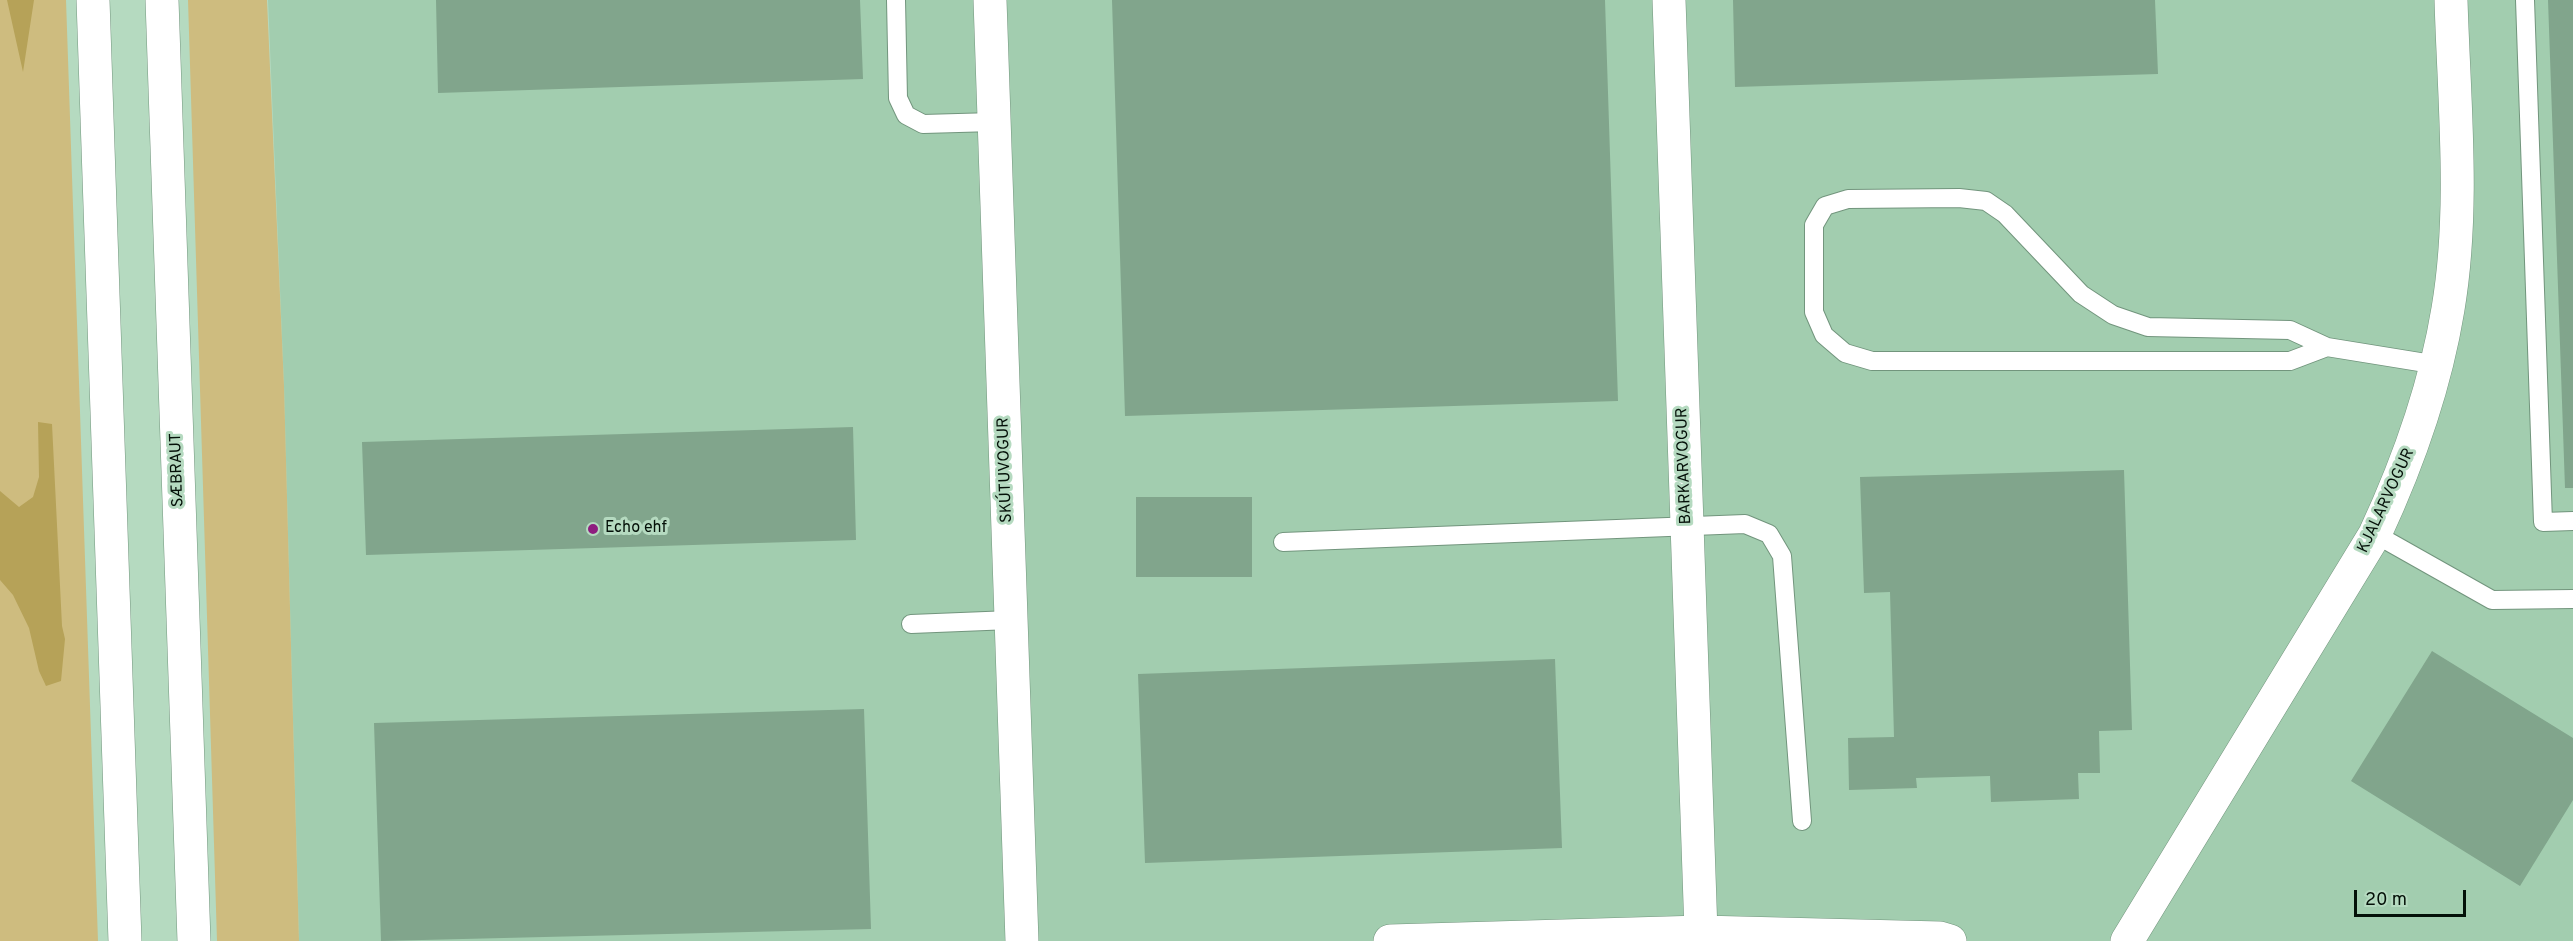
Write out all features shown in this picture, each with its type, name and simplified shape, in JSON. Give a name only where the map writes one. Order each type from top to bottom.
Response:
[{"type":"main road","points":[[93,0],[125,941]]},
{"type":"main road","name":"SÆBRAUT","points":[[162,0],[194,941]]},
{"type":"main road","name":"SKÚTUVOGUR","points":[[990,0],[1022,941]]},
{"type":"main road","name":"BARKARVOGUR","points":[[1669,0],[1701,937]]},
{"type":"main road","name":"KJALARVOGUR","points":[[2127,941],[2375,534],[2400,479],[2421,423],[2438,365],[2455,250],[2457,193],[2451,0]]},
{"type":"main road","points":[[1390,941],[1701,937],[1921,937],[1950,941]]},
{"type":"lane","points":[[896,0],[898,98],[906,115],[923,124],[994,122]]},
{"type":"lane","points":[[2524,0],[2543,522],[2573,521]]},
{"type":"lane","points":[[2327,346],[2290,361],[1872,362],[1845,353],[1824,335],[1820,327],[1814,312],[1814,225],[1825,206],[1848,200],[1959,198],[1986,201],[2005,214],[2081,294],[2113,315],[2148,327],[2290,330],[2327,346],[2438,365]]},
{"type":"lane","points":[[1283,542],[1746,524],[1769,534],[1782,556],[1802,821]]},
{"type":"lane","points":[[2375,534],[2492,600],[2573,599]]},
{"type":"lane","points":[[910,624],[1011,620]]},
{"type":"shaded area","points":[[0,0],[66,0],[98,941],[0,941]]},
{"type":"shaded area","points":[[7,0],[34,0],[23,72]]},
{"type":"shaded area","points":[[188,0],[267,0],[284,386],[299,941],[217,941]]},
{"type":"shaded area","points":[[268,0],[2573,0],[2573,941],[299,941],[284,386]]},
{"type":"shaded area","points":[[38,422],[52,424],[62,626],[65,639],[61,681],[46,686],[39,671],[29,628],[13,595],[0,580],[0,491],[19,507],[33,497],[39,477]]},
{"type":"building","points":[[436,0],[860,0],[863,79],[438,93]]},
{"type":"building","points":[[1112,0],[1605,0],[1618,401],[1125,416]]},
{"type":"building","points":[[1733,0],[2155,0],[2158,74],[1735,87]]},
{"type":"building","points":[[2548,0],[2573,0],[2573,488],[2565,488]]},
{"type":"building","points":[[853,427],[856,540],[366,555],[362,442]]},
{"type":"building","points":[[2124,470],[2132,730],[2099,731],[2100,773],[2078,773],[2079,799],[1991,802],[1990,776],[1916,778],[1917,788],[1849,790],[1848,738],[1894,737],[1890,592],[1864,593],[1860,477]]},
{"type":"building","points":[[1136,497],[1252,497],[1252,577],[1136,577]]},
{"type":"building","points":[[2432,651],[2573,738],[2573,800],[2520,886],[2351,781]]},
{"type":"building","points":[[1555,659],[1562,848],[1145,863],[1138,674]]},
{"type":"building","points":[[864,709],[871,929],[381,941],[374,723]]},
{"type":"place","name":"Echo ehf","points":[[593,529]]}]
